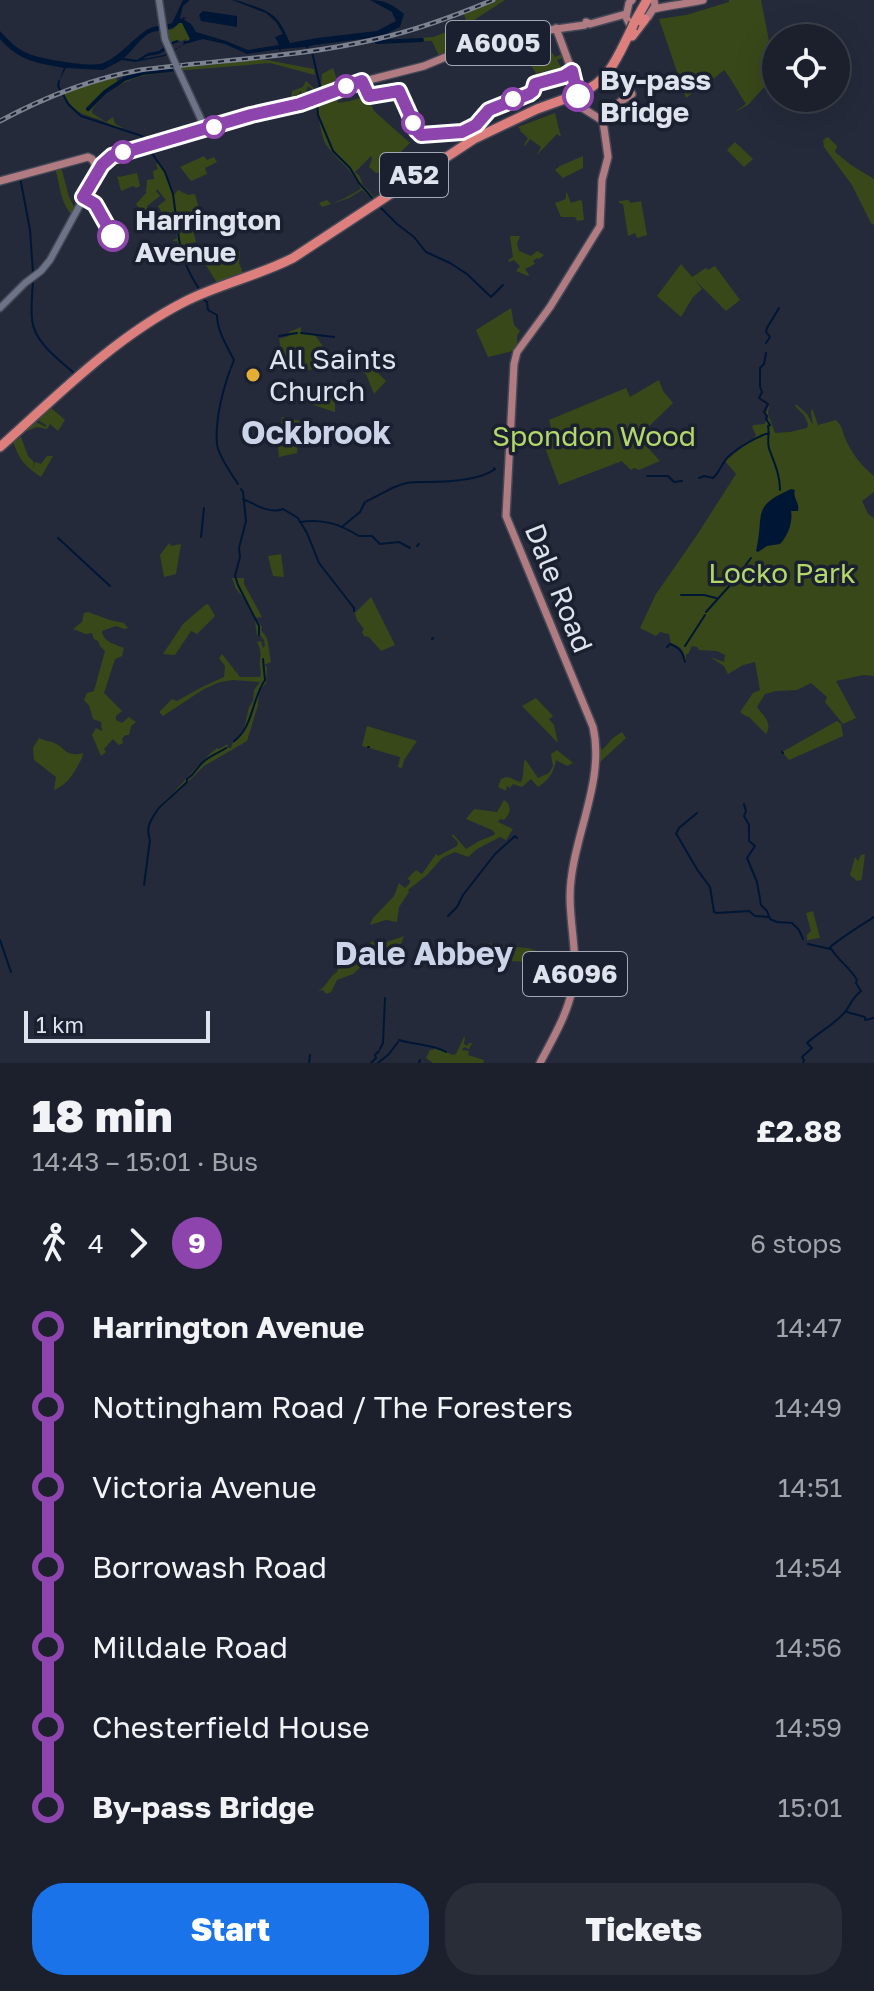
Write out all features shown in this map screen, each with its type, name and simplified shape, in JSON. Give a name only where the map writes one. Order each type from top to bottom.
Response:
[{"type":"highway","name":"A52","points":[[259,272],[306,249],[473,138],[596,83],[608,69],[630,21],[652,2]]},
{"type":"highway","name":"A52","points":[[0,446],[88,365],[143,324],[190,297],[304,252],[447,156],[504,124],[600,82],[617,56],[630,21]]},
{"type":"highway","points":[[618,76],[614,69],[630,21]]},
{"type":"highway","points":[[423,173],[435,165],[445,167],[442,162],[447,156]]},
{"type":"main road","points":[[630,21],[629,3],[632,0]]},
{"type":"main road","points":[[652,2],[665,7],[703,0]]},
{"type":"main road","points":[[159,2],[169,49],[205,128]]},
{"type":"main road","name":"A6005","points":[[99,170],[112,156],[262,112],[300,104],[362,81],[424,66],[463,50],[521,41],[556,28],[630,21]]},
{"type":"main road","points":[[556,28],[572,71],[581,108],[603,121],[620,101],[632,95],[618,76]]},
{"type":"main road","name":"Dale Road","points":[[540,1063],[572,991],[575,968],[570,882],[596,763],[593,727],[509,523],[506,508],[516,355],[555,299],[601,223],[602,181],[608,155],[603,121]]},
{"type":"main road","points":[[0,181],[88,157],[99,170],[50,260],[0,308]]},
{"type":"green space","points":[[496,0],[505,0],[468,24],[463,13]]},
{"type":"green space","points":[[761,0],[766,24],[762,24],[762,90],[748,105],[733,113],[746,104],[724,70],[686,98],[659,19],[686,15],[729,2]]},
{"type":"green space","points":[[182,23],[190,39],[170,43],[165,31]]},
{"type":"green space","points":[[467,24],[469,32],[467,29],[460,34],[455,33],[459,46],[472,44],[470,34],[475,45],[440,58],[432,41],[399,40],[433,37]]},
{"type":"green space","points":[[548,46],[555,57],[564,53],[565,57],[557,60],[565,74],[561,76],[558,68],[538,73],[533,82],[536,73],[525,56]]},
{"type":"green space","points":[[256,60],[314,69],[315,75],[270,63],[188,70],[180,70],[179,66],[201,66]]},
{"type":"green space","points":[[176,67],[177,70],[130,80],[101,99],[92,113],[106,122],[113,117],[115,124],[122,129],[78,111],[63,93],[116,77],[117,81],[139,72]]},
{"type":"green space","points":[[333,68],[336,89],[316,97],[308,86],[306,90],[310,94],[306,97],[300,91],[291,100],[292,91],[303,87],[306,81],[318,92],[322,74]]},
{"type":"green space","points":[[335,92],[338,103],[367,96],[374,111],[410,143],[379,173],[369,167],[371,156],[355,172],[375,198],[405,179],[399,168],[396,174],[390,170],[396,166],[393,161],[403,166],[409,176],[420,169],[426,157],[432,162],[345,220],[372,199],[362,190],[349,198],[331,204],[361,189],[325,142],[316,99]]},
{"type":"green space","points":[[555,113],[561,137],[557,134],[537,155],[541,147],[530,139],[525,146],[528,138],[518,127]]},
{"type":"green space","points":[[828,137],[837,146],[835,152],[874,179],[874,224],[852,185],[824,147],[823,140]]},
{"type":"green space","points":[[735,142],[753,159],[744,167],[727,150]]},
{"type":"green space","points":[[204,156],[207,160],[214,157],[217,162],[205,168],[207,174],[191,181],[180,167]]},
{"type":"green space","points":[[583,156],[583,168],[563,178],[555,170],[560,166]]},
{"type":"green space","points":[[158,163],[173,196],[178,190],[188,195],[195,194],[200,213],[190,216],[196,242],[187,244],[180,255],[177,241],[172,241],[177,238],[176,230],[171,230],[158,206],[166,200],[157,189],[160,196],[147,206],[148,209],[141,211],[136,204],[146,193],[147,180],[154,179],[153,171],[158,169]]},
{"type":"green space","points":[[61,167],[75,209],[72,215],[63,199],[55,168]]},
{"type":"green space","points":[[137,173],[140,186],[121,191],[117,175]]},
{"type":"green space","points":[[566,192],[571,203],[582,201],[584,220],[561,217],[555,203],[566,199]]},
{"type":"green space","points":[[327,200],[331,204],[322,207],[319,203]]},
{"type":"green space","points":[[628,200],[631,203],[641,201],[647,235],[637,238],[635,233],[628,236],[623,204],[619,201]]},
{"type":"green space","points":[[510,236],[520,236],[517,244],[519,251],[531,256],[537,251],[544,255],[525,269],[528,276],[516,271],[520,266],[514,260],[508,260],[513,257]]},
{"type":"green space","points":[[240,251],[239,263],[243,273],[217,283],[206,265]]},
{"type":"green space","points":[[681,264],[692,277],[715,266],[740,300],[726,311],[694,279],[702,289],[681,317],[657,296]]},
{"type":"green space","points":[[511,308],[514,325],[520,331],[517,350],[488,357],[476,330]]},
{"type":"green space","points":[[301,327],[301,333],[315,335],[331,363],[311,364],[314,369],[300,371],[297,362],[284,363],[279,339]]},
{"type":"green space","points":[[367,362],[386,381],[374,394],[363,372]]},
{"type":"green space","name":"Spondon Wood","points":[[659,380],[673,403],[638,437],[660,461],[631,470],[622,461],[559,485],[541,437],[552,431],[549,420],[626,388],[630,397]]},
{"type":"green space","points":[[329,395],[335,399],[335,412],[307,403],[307,398]]},
{"type":"green space","name":"Locko Park","points":[[796,404],[813,425],[812,408],[818,425],[836,420],[853,454],[874,476],[874,492],[862,501],[868,514],[874,518],[874,676],[863,675],[836,681],[856,718],[843,724],[825,702],[827,697],[811,683],[797,690],[765,694],[757,707],[768,723],[766,734],[740,712],[753,693],[760,690],[755,662],[728,674],[724,666],[710,657],[724,662],[725,655],[692,646],[686,654],[686,662],[682,650],[671,643],[669,634],[660,632],[656,636],[640,628],[656,594],[736,474],[725,461],[755,437],[752,427],[764,424],[769,418],[766,413],[769,405],[768,414],[775,433],[807,428],[804,415]]},
{"type":"green space","points":[[50,407],[65,420],[58,431],[50,424],[47,429],[37,427],[22,433],[34,421],[46,427],[36,419]]},
{"type":"green space","points":[[282,417],[300,421],[297,453],[279,457],[278,447]]},
{"type":"green space","points":[[21,437],[28,456],[34,462],[33,470],[35,462],[41,464],[47,456],[53,456],[41,477],[27,466],[18,454],[13,442]]},
{"type":"green space","points":[[169,543],[171,546],[181,544],[176,574],[164,577],[160,555]]},
{"type":"green space","points":[[281,554],[284,577],[273,576],[268,556]]},
{"type":"green space","points":[[232,578],[244,578],[244,584],[262,617],[255,618]]},
{"type":"green space","points":[[371,597],[395,645],[381,651],[369,637],[364,636],[364,629],[355,613]]},
{"type":"green space","points":[[208,604],[215,616],[197,634],[191,631],[175,655],[163,654],[183,624]]},
{"type":"green space","points":[[88,612],[124,623],[128,628],[116,626],[102,631],[107,640],[124,648],[122,656],[115,659],[104,693],[122,711],[116,720],[122,723],[129,717],[136,722],[131,726],[129,735],[122,739],[123,743],[119,745],[113,739],[101,756],[92,735],[96,728],[102,731],[101,722],[93,719],[84,700],[87,693],[94,691],[105,651],[92,633],[73,629]]},
{"type":"green space","points":[[257,620],[267,638],[271,662],[264,665],[267,667],[266,683],[259,691],[247,741],[204,766],[160,809],[217,748],[228,744],[227,748],[231,748],[244,729],[254,690],[260,682],[220,682],[163,716],[159,712],[172,699],[177,701],[224,677],[225,666],[219,658],[222,654],[240,677],[260,677],[257,642],[261,641],[263,648],[265,646],[264,640],[257,635]]},
{"type":"green space","points":[[536,698],[553,716],[549,719],[554,725],[558,743],[522,706]]},
{"type":"green space","points":[[837,721],[841,724],[843,736],[789,760],[782,752]]},
{"type":"green space","points":[[367,726],[417,741],[402,768],[398,767],[400,757],[362,746]]},
{"type":"green space","points":[[622,732],[626,738],[600,762],[597,740],[602,750]]},
{"type":"green space","points":[[39,738],[56,744],[68,753],[83,753],[71,777],[54,790],[56,777],[34,760],[33,748]]},
{"type":"green space","points":[[557,750],[573,763],[567,766],[556,760],[550,775],[538,787],[531,779],[522,787],[507,786],[506,791],[498,787],[504,778],[521,782],[525,759],[538,778],[549,773],[553,766],[551,754]]},
{"type":"green space","points":[[504,800],[509,812],[504,820],[498,822],[513,829],[506,840],[500,837],[468,857],[455,852],[442,858],[408,890],[399,907],[397,922],[386,920],[370,925],[394,896],[399,883],[405,888],[410,883],[407,879],[416,870],[422,874],[436,854],[438,856],[457,846],[453,834],[466,849],[494,835],[492,830],[466,819],[474,809],[497,812]]},
{"type":"green space","points":[[865,854],[862,878],[857,881],[850,875],[855,857],[858,861]]},
{"type":"green space","points":[[813,911],[820,938],[807,940],[811,931],[806,913]]},
{"type":"green space","points":[[404,936],[401,944],[371,961],[369,959],[353,974],[337,980],[331,992],[318,991],[342,965],[345,967],[361,955],[372,941],[378,945]]},
{"type":"green space","points":[[489,943],[528,948],[542,955],[540,961],[533,962],[483,960]]},
{"type":"green space","points":[[464,1037],[464,1044],[472,1043],[469,1049],[464,1047],[462,1050],[484,1060],[483,1063],[433,1063],[426,1058],[434,1048],[432,1046],[456,1054]]},
{"type":"water","points":[[183,0],[190,0],[183,6],[180,18],[187,18],[183,19],[196,32],[248,50],[279,45],[275,37],[283,34],[266,13],[232,0],[272,14],[290,43],[377,31],[396,21],[392,12],[370,0],[388,4],[404,14],[400,27],[370,38],[314,45],[309,49],[281,49],[280,52],[279,49],[247,54],[203,39],[185,44],[165,56],[135,62],[122,60],[103,70],[66,68],[59,81],[64,68],[21,57],[0,39],[0,31],[29,54],[97,64],[116,56],[148,29],[172,23]],"holes":[[[182,23],[190,39],[183,45],[164,55],[143,59],[162,53],[179,42],[177,40],[137,60],[124,58],[148,34]]]},
{"type":"water","points":[[203,11],[237,16],[237,27],[201,21],[199,15]]},
{"type":"water","points":[[791,489],[795,490],[798,511],[791,511],[791,524],[785,537],[780,544],[756,551],[764,507]]},
{"type":"waterway","points":[[377,42],[422,40]]},
{"type":"waterway","points":[[312,52],[320,86],[316,94]]},
{"type":"waterway","points":[[124,79],[177,69]]},
{"type":"waterway","points":[[88,109],[123,80]]},
{"type":"waterway","points":[[59,81],[61,91]]},
{"type":"waterway","points":[[62,92],[68,104],[81,116],[142,136],[146,143]]},
{"type":"waterway","points":[[317,100],[318,115],[333,151],[373,199]]},
{"type":"waterway","points":[[149,149],[165,172],[173,194],[181,252],[199,289]]},
{"type":"waterway","points":[[20,177],[30,230],[33,273]]},
{"type":"waterway","points":[[379,206],[426,252],[467,274],[490,296]]},
{"type":"waterway","points":[[33,282],[34,328],[48,350],[74,373]]},
{"type":"waterway","points":[[491,297],[503,285]]},
{"type":"waterway","points":[[203,299],[207,302],[208,310],[217,315],[221,333],[234,360],[231,368]]},
{"type":"waterway","points":[[766,343],[770,337],[767,328],[779,308]]},
{"type":"waterway","points":[[279,336],[297,333]]},
{"type":"waterway","points":[[301,333],[334,337]]},
{"type":"waterway","points":[[766,353],[760,368],[762,392],[759,398],[768,404],[764,412],[770,425],[768,445],[780,490]]},
{"type":"waterway","points":[[230,370],[220,407],[217,444],[238,484]]},
{"type":"waterway","points":[[699,478],[713,478],[732,454],[769,433]]},
{"type":"waterway","points":[[367,501],[402,484],[471,478],[494,468]]},
{"type":"waterway","points":[[647,476],[668,476],[674,482],[682,481]]},
{"type":"waterway","points":[[241,489],[246,521],[235,576],[259,626],[259,635]]},
{"type":"waterway","points":[[243,499],[268,510],[283,509],[300,522],[332,523],[359,536],[372,536],[380,544],[399,542],[410,548]]},
{"type":"waterway","points":[[343,526],[360,512],[365,502]]},
{"type":"waterway","points":[[201,537],[204,508]]},
{"type":"waterway","points":[[301,523],[319,563],[354,611]]},
{"type":"waterway","points":[[58,538],[110,586]]},
{"type":"waterway","points":[[706,612],[751,558]]},
{"type":"waterway","points":[[681,595],[716,598]]},
{"type":"waterway","points":[[685,646],[705,615]]},
{"type":"waterway","points":[[667,647],[670,644],[679,649],[685,662]]},
{"type":"waterway","points":[[234,741],[245,729],[265,680],[263,659]]},
{"type":"waterway","points":[[159,808],[205,761],[226,748]]},
{"type":"waterway","points":[[744,804],[749,841],[755,846],[747,858],[757,882],[761,905],[770,919],[792,923],[803,939]]},
{"type":"waterway","points":[[144,885],[150,840],[148,827],[158,809]]},
{"type":"waterway","points":[[676,834],[697,813]]},
{"type":"waterway","points":[[677,835],[698,871]]},
{"type":"waterway","points":[[448,916],[495,854],[515,836],[517,838]]},
{"type":"waterway","points":[[699,872],[710,887],[714,912],[749,911],[755,916],[770,917]]},
{"type":"waterway","points":[[803,1063],[802,1057],[812,1048],[807,1043],[841,1016],[861,991],[854,975],[830,947],[874,917]]},
{"type":"waterway","points":[[0,940],[11,972]]},
{"type":"waterway","points":[[808,944],[830,949]]},
{"type":"waterway","points":[[380,1049],[383,1043],[385,998]]},
{"type":"waterway","points":[[847,1012],[865,1017],[865,1020],[874,1018]]},
{"type":"waterway","points":[[399,1040],[446,1052]]},
{"type":"waterway","points":[[378,1063],[398,1042]]},
{"type":"waterway","points":[[371,1063],[379,1051]]},
{"type":"waterway","points":[[309,1063],[310,1055]]},
{"type":"railway","points":[[0,121],[34,104],[103,78],[140,70],[348,45],[421,27],[493,0]]},
{"type":"bus line","name":"9","points":[[113,236],[95,204],[83,197],[102,165],[114,155],[199,129],[300,104],[362,81],[369,96],[399,91],[421,135],[462,132],[476,125],[489,110],[529,94],[535,84],[572,71],[578,96]]},
{"type":"place","name":"By-pass Bridge","points":[[578,96]]},
{"type":"place","name":"Harrington Avenue","points":[[113,236]]},
{"type":"place","name":"All Saints Church","points":[[253,375]]},
{"type":"district","name":"Ockbrook","points":[[316,433]]},
{"type":"district","name":"Dale Abbey","points":[[424,954]]}]
